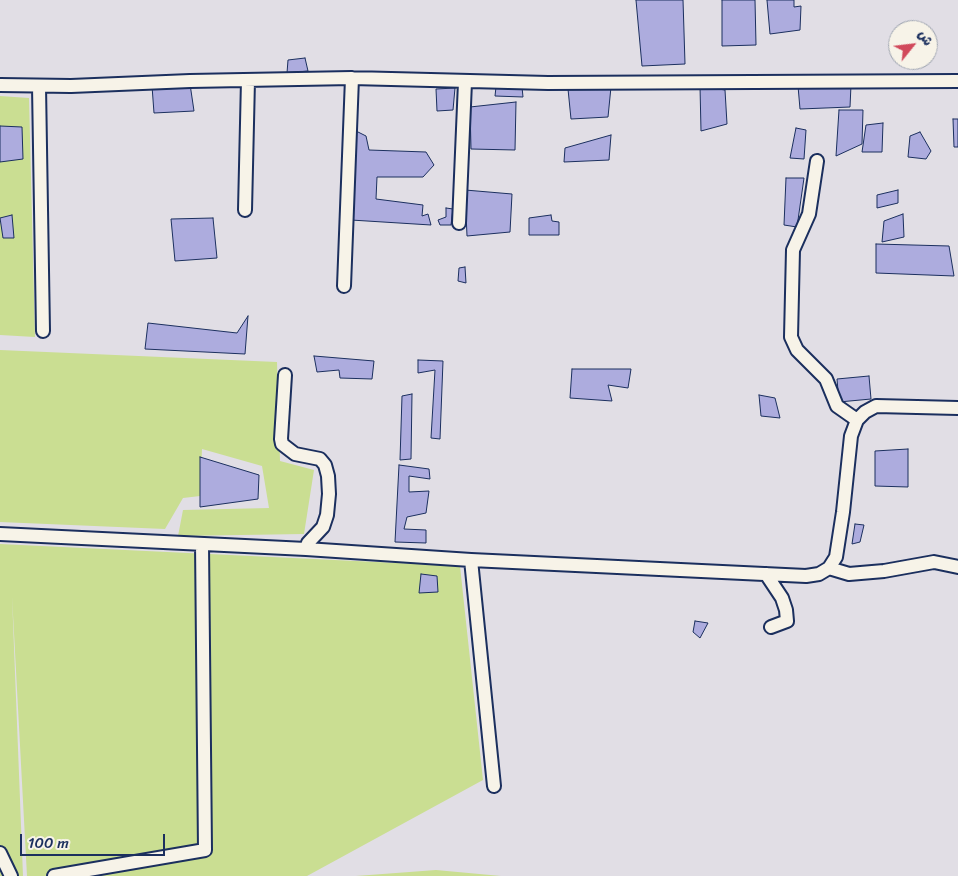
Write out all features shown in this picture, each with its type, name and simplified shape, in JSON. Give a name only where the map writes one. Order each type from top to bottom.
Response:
[{"type":"street","points":[[344,286],[352,78]]},
{"type":"street","points":[[0,86],[352,78],[465,82],[958,81]]},
{"type":"street","points":[[245,210],[248,80]]},
{"type":"street","points":[[458,223],[465,82]]},
{"type":"street","points":[[39,86],[43,331]]},
{"type":"street","points":[[817,161],[809,214],[793,250],[791,337],[797,350],[826,379],[837,406],[857,420]]},
{"type":"street","points":[[285,375],[280,439],[282,444],[294,454],[320,459],[328,476],[327,515],[323,527],[308,543],[306,549]]},
{"type":"street","points":[[0,534],[806,576],[819,574],[829,568],[836,557],[851,436],[857,420],[865,412],[876,406],[958,408]]},
{"type":"street","points":[[54,876],[205,850],[202,544]]},
{"type":"street","points":[[471,560],[494,786]]},
{"type":"street","points":[[829,568],[849,574],[884,571],[934,562],[958,567]]},
{"type":"street","points":[[766,574],[782,598],[787,620],[771,627]]},
{"type":"street","points":[[0,853],[11,876]]},
{"type":"green space","points":[[0,96],[29,98],[35,337],[0,335]]},
{"type":"green space","points":[[0,350],[277,362],[280,461],[314,470],[304,534],[178,536],[183,510],[269,508],[262,466],[202,449],[200,496],[183,498],[165,529],[0,522]]},
{"type":"green space","points":[[0,544],[460,566],[483,780],[307,876],[27,876],[12,596],[23,876],[0,876]]},
{"type":"green space","points":[[436,870],[501,876],[356,876]]},
{"type":"building","points":[[636,0],[683,0],[685,64],[642,66]]},
{"type":"building","points":[[722,0],[755,0],[756,45],[722,46]]},
{"type":"building","points":[[767,0],[794,0],[794,7],[801,6],[800,30],[770,34]]},
{"type":"building","points":[[305,58],[308,71],[287,73],[288,60]]},
{"type":"building","points":[[190,84],[194,111],[154,113],[152,86]]},
{"type":"building","points":[[851,85],[850,107],[800,109],[798,86]]},
{"type":"building","points":[[700,86],[725,90],[727,124],[701,131]]},
{"type":"building","points":[[496,87],[522,87],[523,97],[495,96]]},
{"type":"building","points":[[611,87],[608,117],[571,119],[568,89]]},
{"type":"building","points":[[455,88],[453,110],[437,111],[436,89]]},
{"type":"building","points":[[516,102],[515,150],[471,149],[470,107]]},
{"type":"building","points":[[839,110],[863,110],[862,144],[836,156]]},
{"type":"building","points":[[953,119],[958,119],[958,147],[954,147]]},
{"type":"building","points":[[883,123],[882,152],[862,152],[866,125]]},
{"type":"building","points":[[0,126],[22,127],[23,159],[0,162]]},
{"type":"building","points":[[796,128],[806,130],[804,159],[790,158]]},
{"type":"building","points":[[356,131],[366,136],[369,150],[426,152],[434,165],[423,177],[377,177],[376,199],[423,205],[422,216],[428,214],[431,225],[351,220]]},
{"type":"building","points":[[920,132],[931,151],[926,159],[908,157],[910,136]]},
{"type":"building","points":[[611,135],[609,160],[564,162],[565,148]]},
{"type":"building","points":[[786,178],[804,178],[797,227],[784,225]]},
{"type":"building","points":[[465,190],[512,194],[510,232],[467,236]]},
{"type":"building","points":[[898,190],[898,203],[877,208],[877,195]]},
{"type":"building","points":[[446,208],[453,209],[451,225],[440,225],[438,220],[446,217]]},
{"type":"building","points":[[903,214],[904,237],[882,242],[884,221]]},
{"type":"building","points":[[12,215],[14,238],[3,238],[0,218]]},
{"type":"building","points":[[551,215],[552,221],[559,222],[559,235],[529,235],[529,218]]},
{"type":"building","points":[[213,218],[217,258],[175,261],[171,219]]},
{"type":"building","points":[[876,244],[949,246],[954,276],[876,273]]},
{"type":"building","points":[[465,267],[466,283],[458,281],[459,268]]},
{"type":"building","points":[[248,316],[245,354],[145,349],[148,323],[237,333]]},
{"type":"building","points":[[314,356],[374,361],[372,379],[340,378],[339,370],[317,372]]},
{"type":"building","points":[[418,360],[443,361],[440,439],[431,438],[435,370],[418,373]]},
{"type":"building","points":[[572,369],[631,369],[628,388],[608,385],[612,401],[570,398]]},
{"type":"building","points":[[869,376],[871,399],[839,402],[837,379]]},
{"type":"building","points":[[412,394],[411,459],[400,460],[402,396]]},
{"type":"building","points":[[759,395],[775,398],[780,418],[761,416]]},
{"type":"building","points":[[908,449],[908,487],[875,486],[875,451]]},
{"type":"building","points":[[200,457],[259,475],[258,499],[200,507]]},
{"type":"building","points":[[399,465],[429,469],[430,479],[409,476],[409,492],[429,491],[426,513],[407,517],[404,529],[426,530],[426,543],[395,542]]},
{"type":"building","points":[[855,524],[864,525],[860,542],[852,544]]},
{"type":"building","points":[[421,574],[437,576],[438,592],[419,593]]},
{"type":"building","points":[[695,621],[708,623],[700,638],[693,632]]}]
